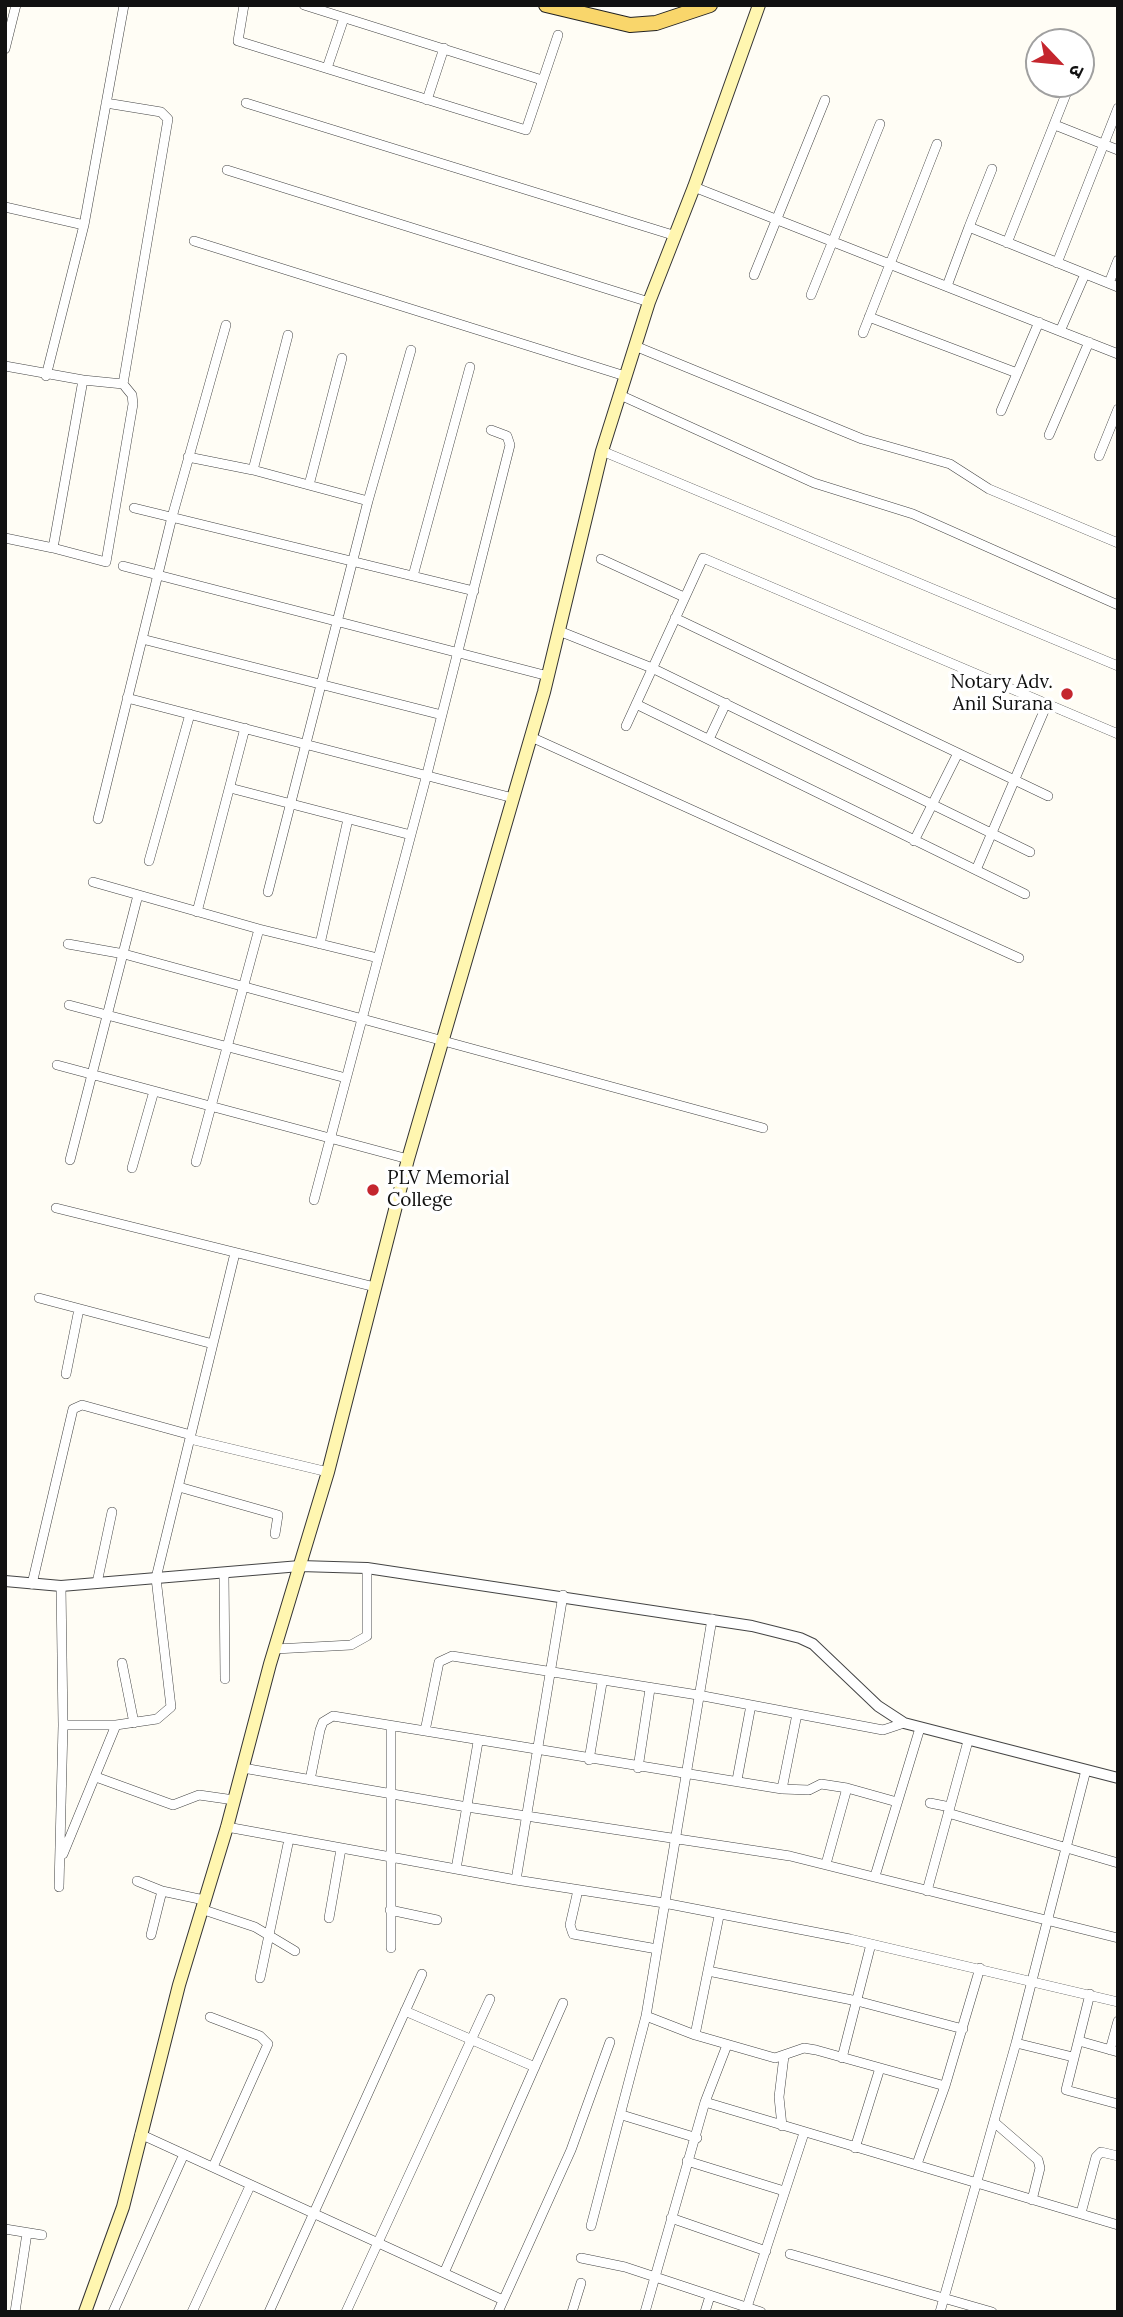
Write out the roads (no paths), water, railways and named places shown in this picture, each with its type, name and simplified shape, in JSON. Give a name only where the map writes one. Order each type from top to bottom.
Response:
[{"type":"main road","points":[[546,5],[630,25],[668,20],[710,5]]},
{"type":"main road","points":[[85,2312],[123,2207],[203,1904],[327,1472],[408,1160],[548,676],[602,450],[649,302],[676,236],[759,5]]},
{"type":"street","points":[[5,49],[16,5]]},
{"type":"street","points":[[46,376],[84,226],[124,5]]},
{"type":"street","points":[[244,5],[238,41],[526,130],[558,35]]},
{"type":"street","points":[[304,5],[542,80]]},
{"type":"street","points":[[327,68],[344,18]]},
{"type":"street","points":[[427,100],[444,48]]},
{"type":"street","points":[[1007,243],[1065,98]]},
{"type":"street","points":[[754,275],[825,100]]},
{"type":"street","points":[[106,103],[161,112],[169,119],[122,384]]},
{"type":"street","points":[[246,103],[676,236]]},
{"type":"street","points":[[1058,263],[1118,108]]},
{"type":"street","points":[[811,295],[830,242],[880,124]]},
{"type":"street","points":[[1055,125],[1118,150]]},
{"type":"street","points":[[863,333],[937,144]]},
{"type":"street","points":[[947,286],[992,169]]},
{"type":"street","points":[[227,170],[649,302]]},
{"type":"street","points":[[694,187],[830,242],[1061,329],[1118,354]]},
{"type":"street","points":[[5,207],[84,226]]},
{"type":"street","points":[[969,228],[1113,285],[1118,260]]},
{"type":"street","points":[[194,241],[625,376]]},
{"type":"street","points":[[1061,329],[1085,274]]},
{"type":"street","points":[[869,317],[1017,373]]},
{"type":"street","points":[[1001,411],[1039,322]]},
{"type":"street","points":[[98,820],[172,517],[226,325]]},
{"type":"street","points":[[253,470],[288,335]]},
{"type":"street","points":[[1049,435],[1089,342]]},
{"type":"street","points":[[635,346],[862,439],[950,464],[989,489],[1118,543]]},
{"type":"street","points":[[268,892],[368,501],[411,350]]},
{"type":"street","points":[[309,485],[342,358]]},
{"type":"street","points":[[5,366],[46,376],[122,384],[132,395],[134,404],[106,562],[53,548],[6,540]]},
{"type":"street","points":[[413,576],[470,367]]},
{"type":"street","points":[[53,548],[83,380]]},
{"type":"street","points":[[620,395],[814,483],[913,514],[1118,605]]},
{"type":"street","points":[[1100,456],[1118,409]]},
{"type":"street","points":[[314,1200],[427,774],[510,445],[507,436],[491,430]]},
{"type":"street","points":[[602,450],[1118,667]]},
{"type":"street","points":[[188,457],[253,470],[368,501]]},
{"type":"street","points":[[134,508],[474,591]]},
{"type":"street","points":[[626,726],[703,558],[1118,734]]},
{"type":"street","points":[[601,559],[684,597]]},
{"type":"street","points":[[123,566],[548,676]]},
{"type":"street","points":[[675,618],[1048,796]]},
{"type":"street","points":[[558,631],[652,668],[1030,852]]},
{"type":"street","points":[[142,639],[442,715]]},
{"type":"street","points":[[127,698],[513,798]]},
{"type":"street","points":[[710,737],[726,703]]},
{"type":"street","points":[[636,704],[710,737],[1025,894]]},
{"type":"street","points":[[976,870],[1047,704]]},
{"type":"street","points":[[149,861],[190,714]]},
{"type":"street","points":[[197,912],[246,728]]},
{"type":"street","points":[[531,737],[1019,958]]},
{"type":"street","points":[[914,841],[958,753]]},
{"type":"street","points":[[230,788],[411,835]]},
{"type":"street","points":[[320,944],[348,819]]},
{"type":"street","points":[[93,882],[258,929],[378,958]]},
{"type":"street","points":[[70,1160],[138,895]]},
{"type":"street","points":[[196,1162],[258,929]]},
{"type":"street","points":[[68,944],[124,954],[763,1128]]},
{"type":"street","points":[[69,1005],[346,1078]]},
{"type":"street","points":[[57,1065],[408,1160]]},
{"type":"street","points":[[132,1168],[154,1091]]},
{"type":"street","points":[[56,1208],[375,1287]]},
{"type":"street","points":[[63,1725],[134,1723],[161,1718],[171,1707],[156,1578],[235,1253]]},
{"type":"street","points":[[39,1298],[213,1344]]},
{"type":"street","points":[[66,1374],[79,1309]]},
{"type":"street","points":[[32,1584],[74,1409],[82,1405],[190,1437],[327,1472]]},
{"type":"street","points":[[179,1487],[275,1513],[279,1518],[275,1534]]},
{"type":"street","points":[[97,1583],[112,1512]]},
{"type":"street","points":[[5,1581],[61,1586],[300,1566],[366,1568],[563,1595],[752,1626],[813,1644],[878,1706],[904,1723],[1118,1778]]},
{"type":"street","points":[[275,1649],[351,1645],[367,1636],[366,1568]]},
{"type":"street","points":[[224,1573],[225,1679]]},
{"type":"street","points":[[59,1886],[63,1725],[61,1586]]},
{"type":"street","points":[[516,1880],[563,1595]]},
{"type":"street","points":[[592,2226],[646,2016],[673,1838],[712,1619]]},
{"type":"street","points":[[425,1731],[437,1671],[445,1657],[602,1683],[698,1695],[883,1730],[904,1723]]},
{"type":"street","points":[[122,1663],[134,1723]]},
{"type":"street","points":[[589,1760],[602,1683]]},
{"type":"street","points":[[638,1768],[650,1689]]},
{"type":"street","points":[[737,1780],[751,1705]]},
{"type":"street","points":[[782,1789],[797,1714]]},
{"type":"street","points":[[310,1780],[320,1730],[328,1718],[425,1731],[638,1768],[685,1772],[782,1789],[809,1790],[821,1784],[897,1802]]},
{"type":"street","points":[[60,1858],[116,1725]]},
{"type":"street","points":[[391,1727],[391,1948]]},
{"type":"street","points":[[875,1876],[920,1728]]},
{"type":"street","points":[[456,1869],[478,1741]]},
{"type":"street","points":[[927,1891],[968,1741]]},
{"type":"street","points":[[243,1768],[389,1795],[826,1864],[1118,1938]]},
{"type":"street","points":[[940,2312],[1016,2043],[1045,1920],[1067,1848],[1086,1770]]},
{"type":"street","points":[[96,1777],[173,1805],[199,1795],[234,1800]]},
{"type":"street","points":[[826,1864],[847,1788]]},
{"type":"street","points":[[930,1803],[1118,1863]]},
{"type":"street","points":[[227,1827],[516,1880],[664,1903],[871,1944],[1118,2002]]},
{"type":"street","points":[[260,1978],[289,1839]]},
{"type":"street","points":[[329,1919],[341,1849]]},
{"type":"street","points":[[138,1881],[203,1904],[255,1927],[295,1951]]},
{"type":"street","points":[[578,1890],[570,1925],[573,1934],[657,1949]]},
{"type":"street","points":[[151,1935],[162,1891]]},
{"type":"street","points":[[390,1910],[437,1920]]},
{"type":"street","points":[[695,2035],[719,1916]]},
{"type":"street","points":[[842,2058],[871,1944]]},
{"type":"street","points":[[917,2164],[945,2086],[980,1968]]},
{"type":"street","points":[[708,1971],[857,2001],[963,2029]]},
{"type":"street","points":[[269,2312],[422,1974]]},
{"type":"street","points":[[1090,1994],[1066,2090],[1118,2104]]},
{"type":"street","points":[[346,2312],[490,1999]]},
{"type":"street","points":[[444,2273],[563,2003]]},
{"type":"street","points":[[405,2011],[535,2067]]},
{"type":"street","points":[[646,2016],[695,2035],[775,2058],[804,2048],[945,2086]]},
{"type":"street","points":[[209,2017],[260,2036],[268,2044],[213,2167]]},
{"type":"street","points":[[1079,2041],[1114,2051],[1118,2021]]},
{"type":"street","points":[[498,2312],[562,2173],[610,2042]]},
{"type":"street","points":[[1016,2043],[1073,2057]]},
{"type":"street","points":[[645,2312],[687,2161],[697,2138],[705,2102],[727,2045]]},
{"type":"street","points":[[782,2126],[779,2097],[784,2056]]},
{"type":"street","points":[[855,2147],[880,2068]]},
{"type":"street","points":[[705,2102],[917,2164],[976,2185],[1118,2225]]},
{"type":"street","points":[[622,2115],[697,2138]]},
{"type":"street","points":[[994,2122],[1038,2160],[1040,2168],[1032,2200]]},
{"type":"street","points":[[747,2308],[804,2133]]},
{"type":"street","points":[[141,2134],[503,2300]]},
{"type":"street","points":[[1081,2213],[1096,2157],[1101,2152],[1118,2156]]},
{"type":"street","points":[[113,2312],[184,2154]]},
{"type":"street","points":[[687,2161],[784,2192]]},
{"type":"street","points":[[192,2312],[250,2186]]},
{"type":"street","points":[[671,2218],[766,2251]]},
{"type":"street","points":[[5,2229],[42,2235]]},
{"type":"street","points":[[15,2312],[27,2233]]},
{"type":"street","points":[[790,2254],[992,2312]]},
{"type":"street","points":[[581,2258],[625,2267],[761,2312]]},
{"type":"street","points":[[572,2312],[581,2283]]},
{"type":"street","points":[[705,2312],[710,2296]]},
{"type":"place","name":"Notary Adv. Anil Surana","points":[[1067,694]]},
{"type":"place","name":"PLV Memorial College","points":[[373,1190]]}]
